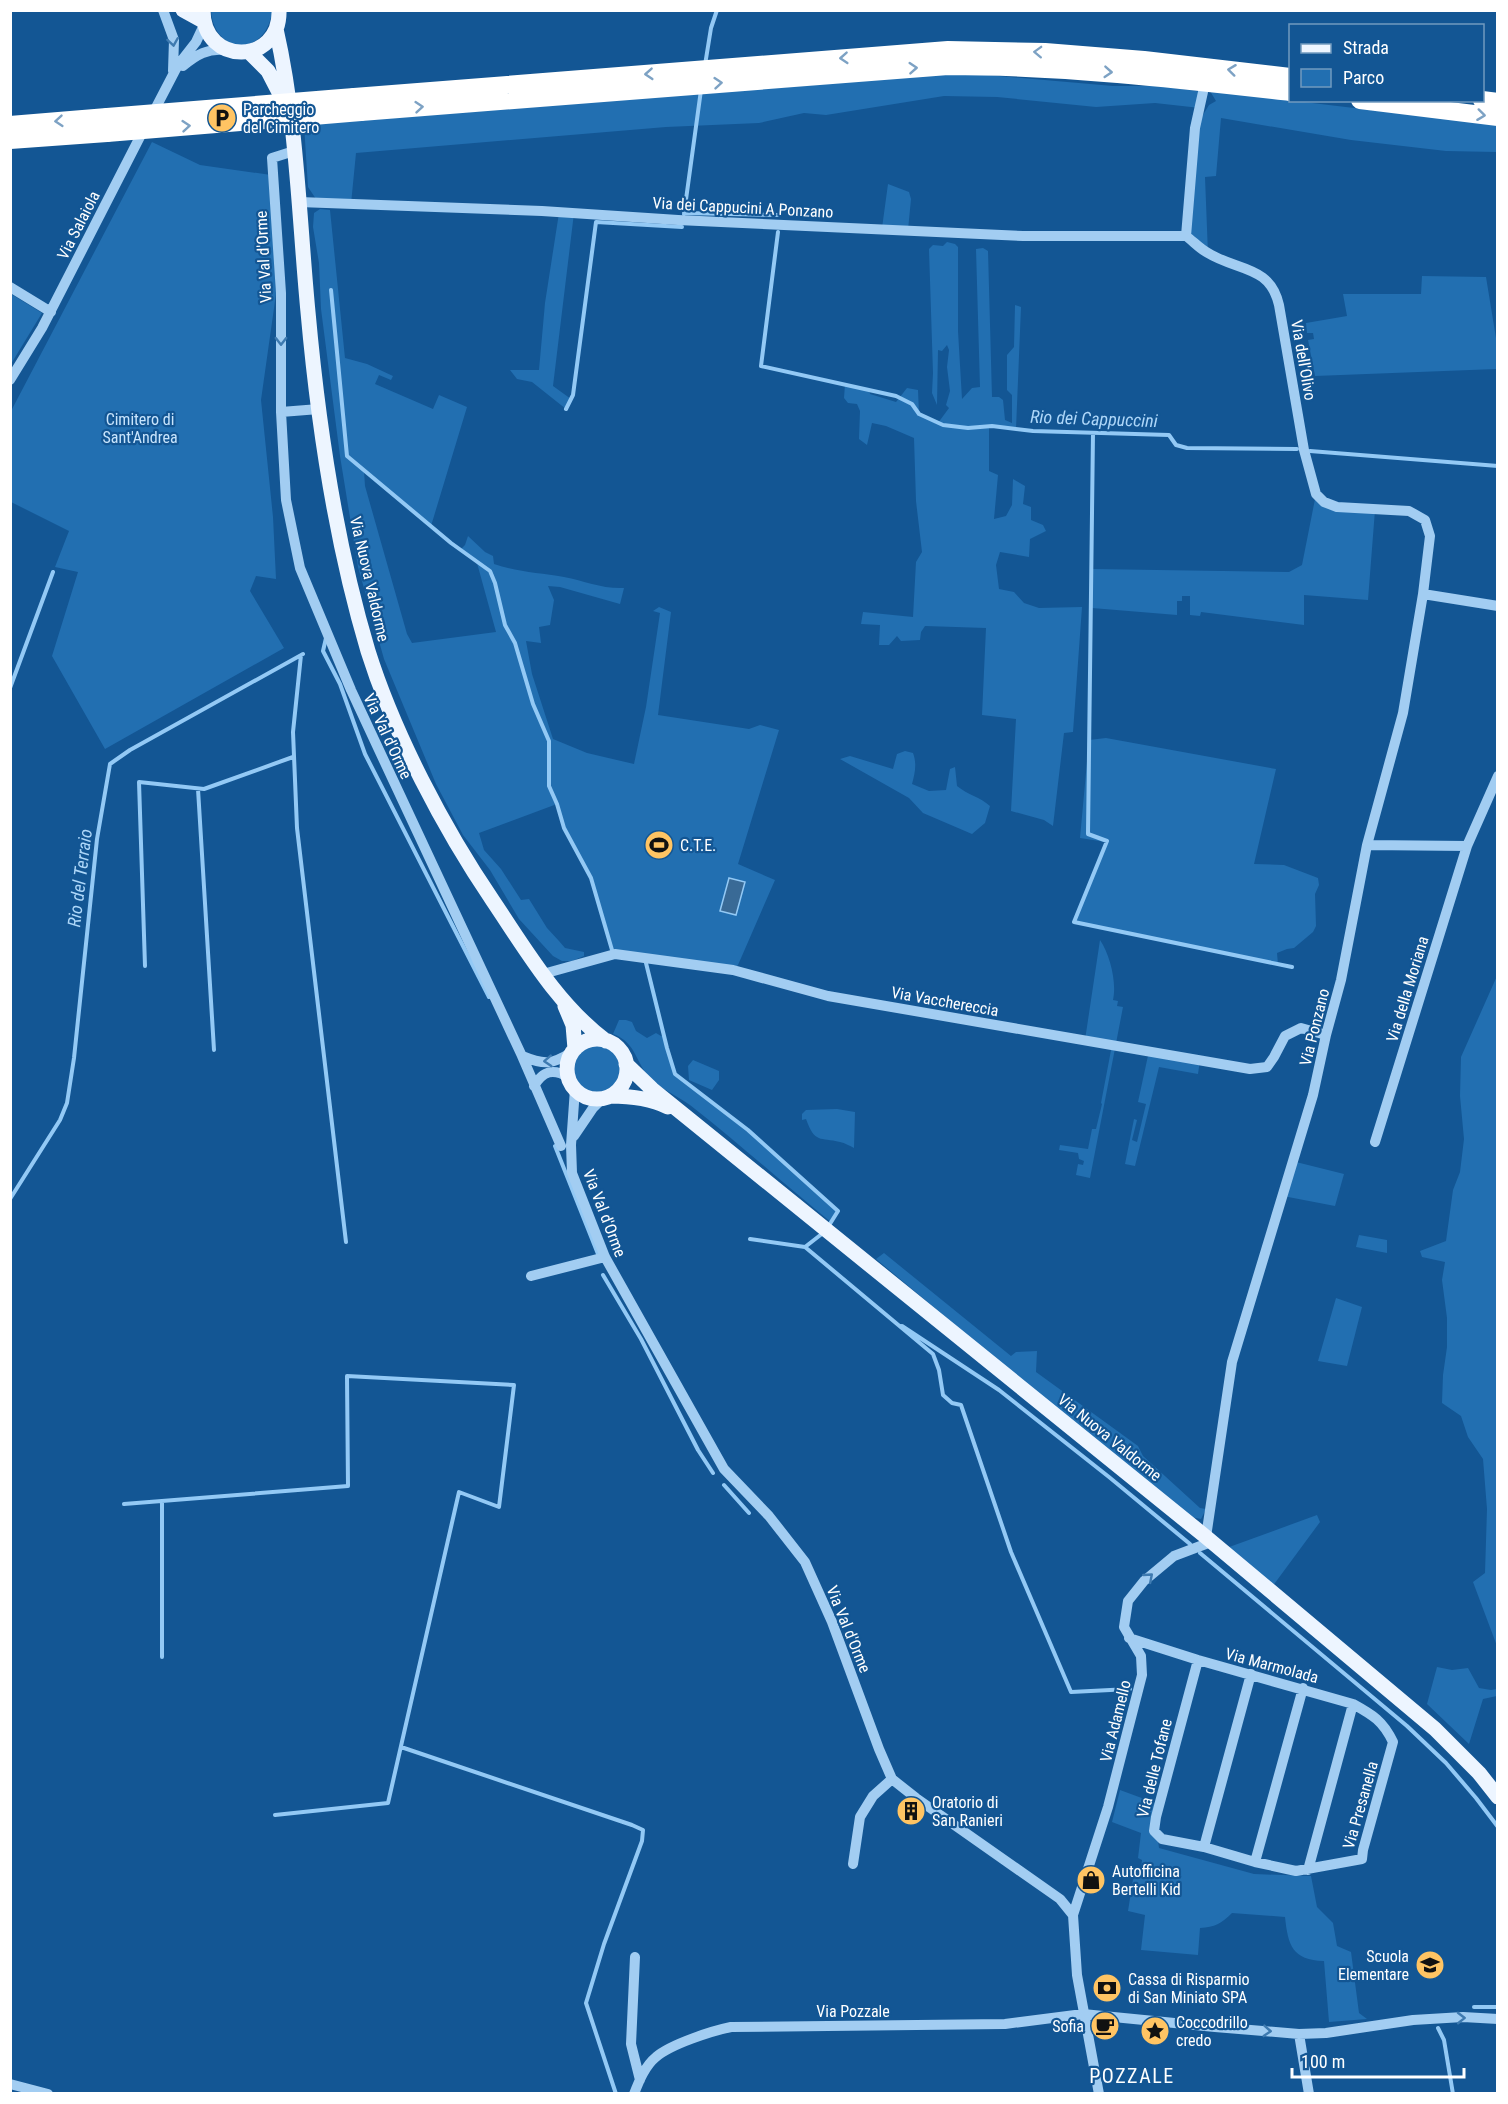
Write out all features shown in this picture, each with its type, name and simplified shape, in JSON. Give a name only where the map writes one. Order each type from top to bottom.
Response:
[{"type":"highway","points":[[10,140],[107,125],[948,50],[1056,53],[1144,60],[1289,77]]},
{"type":"highway","points":[[357,104],[948,66],[1098,72],[1289,92]]},
{"type":"highway","points":[[1376,102],[1497,117]]},
{"type":"highway","points":[[10,125],[107,125]]},
{"type":"main road","points":[[183,10],[204,19],[213,40],[226,50],[249,52],[266,44],[276,29]]},
{"type":"main road","name":"Via Nuova Valdorme","points":[[279,10],[276,29],[294,151],[308,315],[319,409],[341,544],[369,652],[392,716],[469,867],[561,998],[592,1030],[619,1049],[626,1064],[652,1089],[1208,1540],[1435,1729],[1479,1773],[1497,1797]]},
{"type":"main road","name":"Via Nuova Valdorme","points":[[249,52],[268,70],[278,87],[290,119]]},
{"type":"main road","name":"Via Nuova Valdorme","points":[[561,998],[573,1025],[574,1050],[568,1060],[572,1083],[583,1096],[593,1099],[640,1098],[658,1102],[688,1118]]},
{"type":"main road","points":[[574,1050],[589,1040],[606,1041]]},
{"type":"main road","points":[[607,1097],[622,1086],[626,1064]]},
{"type":"street","points":[[163,10],[174,40],[171,78]]},
{"type":"street","name":"Via Salaiola","points":[[10,380],[51,312],[171,78],[196,42],[204,19]]},
{"type":"street","name":"Via Salaiola","points":[[171,78],[192,58],[208,50],[226,50]]},
{"type":"street","points":[[1186,236],[1195,128],[1203,92]]},
{"type":"street","name":"Via Val d'Orme","points":[[294,151],[272,158],[281,293],[281,412],[286,500],[300,568],[351,690],[534,1086],[566,1145],[572,1173],[604,1257],[724,1469],[769,1516],[805,1562],[832,1622],[892,1779],[1060,1899],[1073,1915]]},
{"type":"street","name":"Via dei Cappucini A Ponzano","points":[[299,202],[542,211],[1023,236],[1186,236]]},
{"type":"street","name":"Via dell'Olivo","points":[[1186,236],[1208,254],[1245,267],[1272,285],[1280,305],[1304,450],[1316,494],[1324,502],[1337,507],[1409,511],[1425,520],[1430,536],[1423,594]]},
{"type":"street","points":[[10,287],[51,312]]},
{"type":"street","points":[[281,412],[319,409]]},
{"type":"street","points":[[1423,594],[1497,606]]},
{"type":"street","name":"Via Ponzano","points":[[1208,1540],[1232,1362],[1313,1095],[1341,980],[1367,845],[1403,713],[1423,594]]},
{"type":"street","name":"Via della Moriana","points":[[1375,1142],[1467,846],[1497,776]]},
{"type":"street","points":[[1367,845],[1467,846]]},
{"type":"street","name":"Via Vacchereccia","points":[[543,974],[615,954],[722,968],[748,973],[828,996],[1250,1069],[1267,1067],[1285,1036],[1301,1028],[1326,1035]]},
{"type":"street","points":[[522,1056],[542,1063],[550,1063],[574,1050]]},
{"type":"street","points":[[534,1086],[546,1072],[560,1072],[572,1083]]},
{"type":"street","name":"Via Val d'Orme","points":[[566,1145],[572,1083]]},
{"type":"street","points":[[566,1145],[583,1120],[607,1097]]},
{"type":"street","points":[[531,1276],[604,1257]]},
{"type":"street","name":"Via Adamello","points":[[1073,1915],[1108,1808],[1142,1675],[1141,1656],[1124,1627],[1128,1601],[1143,1581],[1174,1556],[1208,1540]]},
{"type":"street","name":"Via Marmolada","points":[[1130,1638],[1353,1704],[1374,1716],[1386,1728],[1393,1742]]},
{"type":"street","name":"Via delle Tofane","points":[[1198,1660],[1154,1831],[1162,1839],[1204,1847],[1255,1863]]},
{"type":"street","points":[[1204,1847],[1251,1674]]},
{"type":"street","points":[[1255,1863],[1303,1688]]},
{"type":"street","name":"Via Presanella","points":[[1308,1870],[1353,1704]]},
{"type":"street","name":"Via Presanella","points":[[1255,1863],[1308,1870],[1362,1859],[1393,1742]]},
{"type":"street","points":[[853,1864],[860,1817],[873,1796],[892,1779]]},
{"type":"street","points":[[1073,1915],[1077,1975],[1099,2094]]},
{"type":"street","points":[[635,1957],[631,2044],[640,2080]]},
{"type":"street","name":"Via Pozzale","points":[[634,2094],[640,2080],[656,2057],[663,2052],[709,2032],[731,2027],[1005,2024],[1083,2014],[1299,2034],[1326,2033],[1413,2020],[1463,2017],[1497,2019]]},
{"type":"street","points":[[1299,2034],[1309,2094]]},
{"type":"street","points":[[10,2084],[48,2094]]},
{"type":"green space","points":[[211,10],[271,11],[272,13],[267,28],[260,38],[250,44],[240,45],[230,43],[221,36],[214,25]]},
{"type":"green space","points":[[965,73],[1113,86],[1160,86],[1203,92],[1200,108],[1155,103],[1096,107],[997,97],[944,96],[826,115],[804,113],[759,123],[666,127],[356,153],[351,204],[316,199],[308,187],[304,125]]},
{"type":"green space","points":[[1210,91],[1497,125],[1497,152],[1446,151],[1351,140],[1221,118],[1216,176],[1205,177],[1208,254],[1186,236],[1195,128],[1209,105],[1216,101]]},
{"type":"green space","name":"Cimitero di Sant'Andrea","points":[[152,142],[200,165],[271,175],[276,294],[261,400],[273,517],[276,579],[256,576],[250,591],[284,648],[105,749],[52,656],[78,572],[55,567],[69,531],[11,502],[10,413]]},
{"type":"green space","points":[[888,184],[909,192],[911,199],[908,230],[882,228]]},
{"type":"green space","points":[[320,209],[330,210],[345,358],[367,364],[393,376],[391,380],[379,375],[375,384],[433,409],[439,395],[467,407],[431,526],[364,471],[365,486],[407,634],[412,643],[496,632],[477,563],[460,550],[465,545],[468,536],[485,552],[493,556],[494,564],[503,567],[601,586],[624,588],[620,604],[560,587],[548,586],[554,600],[550,625],[539,627],[541,643],[526,641],[532,674],[553,739],[587,753],[634,764],[646,707],[660,613],[653,611],[659,607],[671,612],[658,715],[749,729],[760,725],[779,730],[738,864],[775,880],[738,965],[733,970],[612,950],[591,878],[564,828],[557,804],[479,833],[484,850],[501,869],[521,900],[529,899],[547,928],[565,948],[584,952],[584,956],[572,961],[562,961],[553,956],[519,919],[490,870],[463,835],[436,784],[384,659],[358,567],[340,456],[321,309],[319,263],[313,227],[314,213]]},
{"type":"green space","points":[[559,213],[574,213],[553,386],[571,399],[566,409],[532,382],[517,379],[510,370],[539,370],[545,303]]},
{"type":"green space","points":[[947,242],[958,247],[958,331],[962,399],[972,388],[980,387],[976,249],[983,248],[988,251],[992,397],[999,397],[1003,400],[1005,420],[1012,423],[1012,395],[1007,390],[1007,355],[1014,347],[1015,305],[1021,307],[1016,429],[989,426],[989,471],[998,475],[994,519],[1006,516],[1012,505],[1013,479],[1025,486],[1023,504],[1031,507],[1031,520],[1043,525],[1046,531],[1030,539],[1029,557],[1000,552],[996,565],[999,589],[1014,592],[1024,603],[1039,608],[1082,607],[1073,732],[1064,733],[1053,826],[1044,820],[1011,811],[1016,719],[982,715],[986,628],[925,626],[920,640],[901,641],[897,636],[889,645],[879,645],[880,625],[861,624],[863,612],[913,617],[916,562],[922,552],[916,501],[914,438],[886,426],[872,423],[867,445],[859,439],[860,411],[857,404],[848,403],[844,398],[845,384],[869,390],[870,394],[896,402],[907,388],[918,390],[919,414],[938,423],[949,408],[946,405],[950,391],[947,345],[942,351],[938,350],[937,405],[932,393],[929,249],[933,245],[943,246]]},
{"type":"green space","points":[[1422,276],[1486,277],[1496,338],[1496,369],[1315,376],[1308,340],[1314,339],[1313,333],[1307,333],[1306,323],[1347,316],[1343,294],[1421,294]]},
{"type":"green space","points":[[11,294],[42,313],[11,364]]},
{"type":"green space","points":[[1316,494],[1324,502],[1375,510],[1368,600],[1304,595],[1304,625],[1201,612],[1200,616],[1190,615],[1190,596],[1182,596],[1182,601],[1177,601],[1177,615],[1092,608],[1092,569],[1289,572],[1302,565]]},
{"type":"green space","points":[[1106,738],[1276,769],[1254,864],[1284,865],[1318,878],[1319,885],[1315,894],[1316,926],[1313,932],[1294,948],[1277,953],[1278,964],[1074,922],[1106,842],[1080,838],[1089,740]]},
{"type":"green space","points":[[905,751],[913,753],[914,757],[915,768],[912,784],[929,791],[946,790],[950,769],[955,767],[957,786],[990,806],[985,823],[972,834],[923,813],[909,798],[840,759],[850,756],[893,769],[897,754]]},
{"type":"green space","points":[[1100,940],[1112,969],[1113,1000],[1118,1001],[1117,1006],[1123,1007],[1090,1178],[1076,1175],[1078,1164],[1083,1165],[1084,1161],[1079,1159],[1078,1153],[1059,1150],[1060,1145],[1088,1149],[1092,1129],[1096,1129],[1102,1104],[1112,1045],[1085,1040]]},
{"type":"green space","points":[[1497,976],[1497,1646],[1473,1582],[1485,1573],[1487,1509],[1483,1459],[1468,1437],[1461,1416],[1442,1403],[1447,1347],[1447,1318],[1442,1280],[1445,1262],[1422,1257],[1420,1251],[1446,1241],[1453,1190],[1460,1172],[1464,1139],[1460,1096],[1461,1057]]},
{"type":"green space","points":[[619,1020],[632,1022],[636,1031],[647,1038],[656,1033],[664,1035],[675,1074],[748,1130],[838,1211],[832,1223],[695,1109],[653,1081],[627,1043],[613,1034]]},
{"type":"green space","points":[[597,1046],[613,1053],[620,1069],[613,1085],[597,1092],[581,1085],[574,1069],[581,1053]]},
{"type":"green space","points":[[1149,1051],[1200,1060],[1198,1074],[1159,1067],[1135,1166],[1125,1164],[1134,1119],[1137,1120],[1132,1140],[1137,1142],[1146,1104],[1138,1102]]},
{"type":"green space","points":[[693,1060],[719,1071],[719,1080],[712,1090],[689,1080],[688,1066]]},
{"type":"green space","points":[[837,1109],[855,1112],[854,1148],[842,1142],[815,1136],[806,1119],[802,1120],[802,1114],[806,1110]]},
{"type":"green space","points":[[1292,1161],[1344,1174],[1335,1206],[1283,1196]]},
{"type":"green space","points":[[1359,1235],[1387,1240],[1387,1253],[1356,1247]]},
{"type":"green space","points":[[884,1253],[1011,1356],[1016,1352],[1037,1351],[1036,1372],[1138,1446],[1143,1456],[1200,1508],[1206,1509],[1201,1519],[1191,1517],[876,1259]]},
{"type":"green space","points":[[1336,1298],[1362,1307],[1347,1366],[1318,1361]]},
{"type":"green space","points":[[1317,1515],[1320,1522],[1269,1591],[1221,1550]]},
{"type":"green space","points":[[1437,1667],[1452,1670],[1468,1668],[1479,1688],[1497,1689],[1497,1696],[1483,1699],[1469,1744],[1427,1704]]},
{"type":"green space","points":[[1120,1790],[1158,1804],[1151,1835],[1158,1840],[1159,1848],[1254,1874],[1311,1876],[1317,1907],[1333,1923],[1337,1946],[1351,1952],[1359,2013],[1367,2019],[1329,2022],[1324,1961],[1305,1958],[1298,1954],[1290,1943],[1285,1917],[1232,1913],[1218,1924],[1200,1928],[1198,1955],[1141,1950],[1145,1915],[1128,1911],[1134,1873],[1140,1875],[1142,1860],[1138,1858],[1141,1833],[1112,1822]]},
{"type":"shaded area","points":[[729,878],[745,882],[736,915],[720,911]]},
{"type":"waterway","points":[[705,65],[711,28],[717,10]]},
{"type":"waterway","points":[[684,214],[701,90]]},
{"type":"waterway","points":[[684,213],[779,215]]},
{"type":"waterway","points":[[566,409],[573,395],[596,222],[682,227]]},
{"type":"waterway","points":[[778,232],[761,366],[896,396],[912,404],[919,414],[943,425],[968,428],[992,426],[1033,431],[1169,435],[1176,445],[1187,448],[1297,449]]},
{"type":"waterway","points":[[331,290],[347,456],[451,543],[490,571],[505,625],[515,643],[533,704],[549,741],[549,786],[564,828],[591,878],[612,950]]},
{"type":"waterway","points":[[1093,433],[1088,834],[1107,841],[1074,922],[1292,967]]},
{"type":"waterway","name":"Rio dei Cappuccini","points":[[1310,451],[1498,466]]},
{"type":"waterway","name":"Rio dei Cappuccini","points":[[10,688],[53,572]]},
{"type":"waterway","points":[[326,638],[323,651],[340,684],[365,754],[489,997]]},
{"type":"waterway","name":"Rio del Terraio","points":[[10,1199],[60,1120],[67,1103],[74,1058],[97,839],[110,764],[130,750],[303,654]]},
{"type":"waterway","points":[[301,655],[293,732],[297,828],[346,1242]]},
{"type":"waterway","points":[[145,966],[139,782],[204,789],[293,757]]},
{"type":"waterway","points":[[198,789],[214,1050]]},
{"type":"waterway","points":[[646,963],[675,1074],[748,1130],[838,1211],[828,1227]]},
{"type":"waterway","points":[[555,1146],[598,1254]]},
{"type":"waterway","points":[[805,1247],[823,1233]]},
{"type":"waterway","points":[[750,1239],[805,1247],[933,1354],[939,1370],[943,1395],[952,1403],[961,1405],[1011,1552],[1071,1692],[1130,1689]]},
{"type":"waterway","points":[[603,1275],[641,1339],[698,1450],[713,1473]]},
{"type":"waterway","points":[[902,1326],[999,1390],[1190,1544]]},
{"type":"waterway","points":[[124,1504],[348,1486],[347,1376],[514,1385],[499,1507],[459,1492],[388,1803],[275,1815]]},
{"type":"waterway","points":[[724,1485],[749,1513]]},
{"type":"waterway","points":[[162,1501],[162,1657]]},
{"type":"waterway","points":[[1200,1553],[1407,1726],[1446,1763],[1498,1827]]},
{"type":"waterway","points":[[401,1747],[643,1830],[642,1841],[604,1944],[586,2003],[616,2094]]},
{"type":"waterway","points":[[1474,2007],[1498,2007]]},
{"type":"waterway","points":[[1438,2028],[1444,2040],[1453,2094]]},
{"type":"place","name":"Parcheggio del Cimitero","points":[[222,118]]},
{"type":"place","name":"C.T.E.","points":[[659,845]]},
{"type":"place","name":"Oratorio di San Ranieri","points":[[911,1811]]},
{"type":"place","name":"Autofficina Bertelli Kid","points":[[1091,1880]]},
{"type":"place","name":"Scuola Elementare","points":[[1430,1965]]},
{"type":"place","name":"Cassa di Risparmio di San Miniato SPA","points":[[1107,1988]]},
{"type":"place","name":"Sofia","points":[[1105,2026]]},
{"type":"place","name":"Coccodrillo credo","points":[[1155,2031]]},
{"type":"district","name":"POZZALE","points":[[1132,2076]]}]
